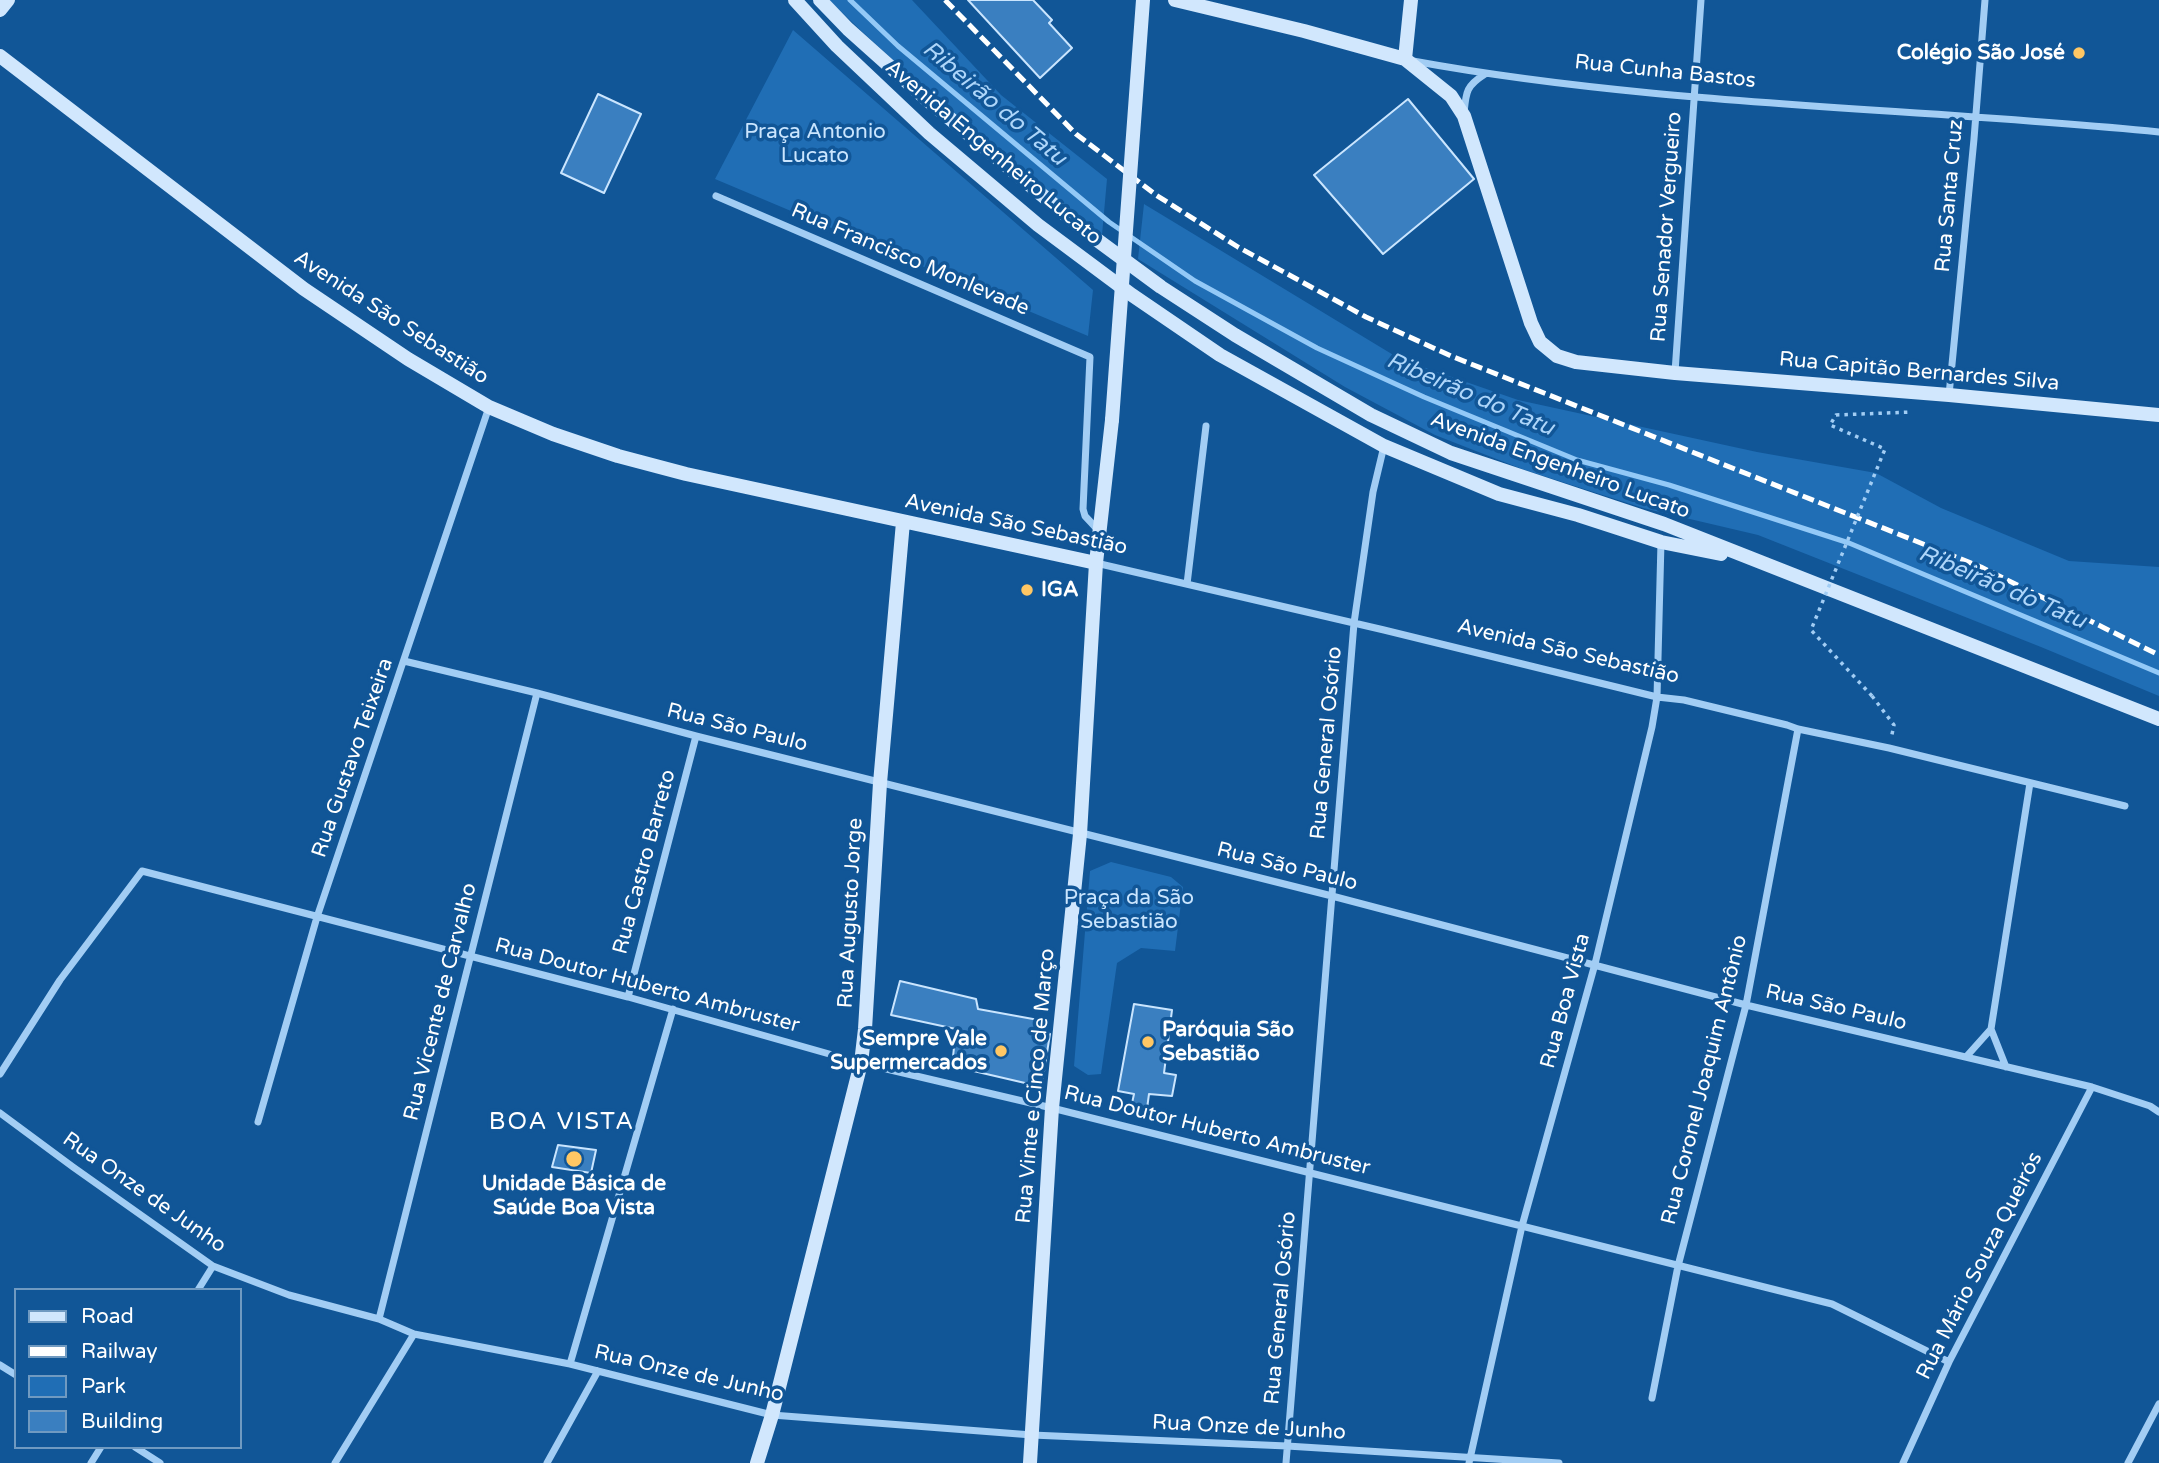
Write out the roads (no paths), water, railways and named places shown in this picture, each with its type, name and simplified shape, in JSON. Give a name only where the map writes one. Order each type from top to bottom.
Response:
[{"type":"main road","points":[[0,10],[8,0]]},
{"type":"main road","name":"Avenida Engenheiro Lucato","points":[[794,0],[837,46],[929,133],[1038,225],[1132,295],[1220,355],[1384,446],[1499,494],[1578,515],[1661,542],[1754,561]]},
{"type":"main road","name":"Avenida Engenheiro Lucato","points":[[820,0],[848,29],[998,160],[1089,234],[1161,287],[1371,415],[1451,453],[1664,524],[2159,719]]},
{"type":"main road","name":"Rua Vinte e Cinco de Março","points":[[1030,1463],[1052,1108],[1080,834],[1096,564],[1112,420],[1143,0]]},
{"type":"main road","name":"Rua Cunha Bastos","points":[[1175,0],[1405,59]]},
{"type":"main road","points":[[1411,0],[1405,59],[1451,96],[1464,116]]},
{"type":"main road","name":"Avenida São Sebastião","points":[[0,56],[304,289],[408,359],[489,407],[553,434],[618,456],[1096,564]]},
{"type":"main road","name":"Rua Capitão Bernardes Silva","points":[[1464,116],[1531,323],[1540,342],[1558,356],[1576,362],[1675,373],[2159,415]]},
{"type":"main road","points":[[1384,446],[1392,441],[1405,440],[1451,453]]},
{"type":"main road","name":"Rua Augusto Jorge","points":[[757,1463],[772,1415],[861,1063],[880,783],[903,522]]},
{"type":"main road","points":[[1661,542],[1664,524]]},
{"type":"street","name":"Rua Senador Vergueiro","points":[[1675,373],[1701,0]]},
{"type":"street","name":"Rua Santa Cruz","points":[[1949,395],[1984,0]]},
{"type":"street","name":"Rua Cunha Bastos","points":[[1405,59],[1485,74],[1693,98],[2159,132]]},
{"type":"street","points":[[1464,116],[1466,95],[1471,83],[1485,74]]},
{"type":"street","name":"Rua Francisco Monlevade","points":[[716,196],[1090,357],[1083,509],[1100,531]]},
{"type":"street","name":"Rua Gustavo Teixeira","points":[[258,1122],[317,918],[489,407]]},
{"type":"street","points":[[1187,584],[1206,426]]},
{"type":"street","name":"Rua General Osório","points":[[1286,1463],[1354,623],[1373,492],[1384,446]]},
{"type":"street","name":"Rua Boa Vista","points":[[1469,1460],[1522,1226],[1595,964],[1657,697],[1661,542]]},
{"type":"street","name":"Avenida São Sebastião","points":[[1096,564],[1354,623],[1657,697],[1684,700],[1798,729],[1889,748],[2125,806]]},
{"type":"street","name":"Rua São Paulo","points":[[404,661],[1332,896],[1746,1005],[2092,1087],[2150,1106],[2159,1112]]},
{"type":"street","name":"Rua Vicente de Carvalho","points":[[379,1319],[537,693]]},
{"type":"street","name":"Rua Coronel Joaquim Antônio","points":[[1652,1398],[1678,1266],[1746,1005],[1798,729]]},
{"type":"street","name":"Rua Castro Barreto","points":[[628,997],[696,736]]},
{"type":"street","points":[[2006,1067],[1991,1029],[2030,783]]},
{"type":"street","name":"Rua Doutor Huberto Ambruster","points":[[0,1074],[60,980],[142,871],[673,1009],[861,1063],[1052,1108],[1832,1304],[1949,1362]]},
{"type":"street","points":[[570,1364],[673,1009]]},
{"type":"street","points":[[1966,1057],[1991,1029]]},
{"type":"street","name":"Rua Mário Souza Queirós","points":[[1903,1463],[1949,1362],[2092,1087]]},
{"type":"street","name":"Rua Onze de Junho","points":[[0,1113],[213,1266],[289,1295],[379,1319],[414,1334],[570,1364],[772,1415],[1032,1435],[1287,1446],[1469,1460],[1559,1463]]},
{"type":"street","points":[[199,1288],[213,1266]]},
{"type":"street","points":[[335,1463],[414,1334]]},
{"type":"street","points":[[547,1463],[598,1371]]},
{"type":"street","points":[[2127,1463],[2159,1404]]},
{"type":"street","points":[[138,1449],[160,1463]]},
{"type":"waterway","name":"Ribeirão do Tatu","points":[[850,0],[898,46],[1109,222],[1195,281],[1317,348],[1424,397],[1577,460],[1669,485],[1849,543],[2159,673]]},
{"type":"railway","points":[[945,0],[1076,134],[1156,195],[1238,247],[1366,317],[1451,356],[1981,567],[2159,655]]},
{"type":"place","name":"Colégio São José","points":[[2079,53]]},
{"type":"place","name":"IGA","points":[[1027,590]]},
{"type":"place","name":"Paróquia São Sebastião","points":[[1148,1042]]},
{"type":"place","name":"Sempre Vale Supermercados","points":[[1001,1051]]},
{"type":"place","name":"Unidade Básica de Saúde Boa Vista","points":[[574,1159]]},
{"type":"district","name":"BOA VISTA","points":[[562,1123]]},
{"type":"park label","name":"Praça Antonio Lucato","points":[[815,144]]},
{"type":"park label","name":"Praça da São Sebastião","points":[[1129,910]]}]
